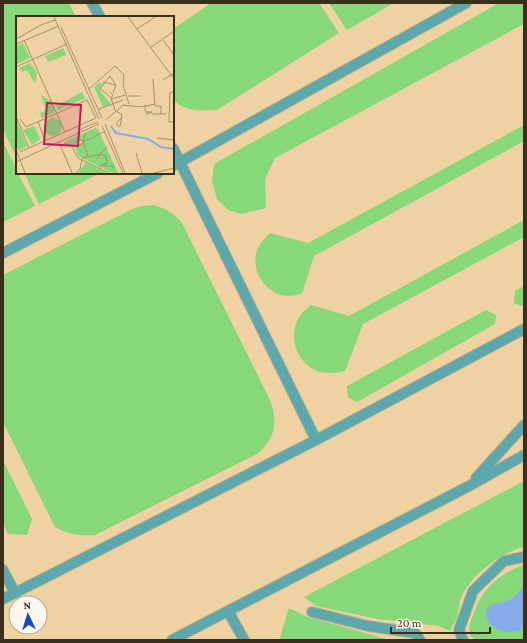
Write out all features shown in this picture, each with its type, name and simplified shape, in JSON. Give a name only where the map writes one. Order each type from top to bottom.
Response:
[{"type":"street","points":[[92,3],[99,16]]},
{"type":"street","points":[[177,164],[466,3]]},
{"type":"street","points":[[174,152],[177,164],[316,440]]},
{"type":"street","points":[[3,253],[156,174]]},
{"type":"street","points":[[3,599],[316,440],[524,328]]},
{"type":"street","points":[[469,486],[524,425]]},
{"type":"street","points":[[172,640],[469,486],[524,455]]},
{"type":"street","points":[[463,640],[459,630],[473,591],[504,561],[524,557]]},
{"type":"street","points":[[3,570],[15,593]]},
{"type":"street","points":[[228,611],[244,640]]},
{"type":"street","points":[[312,612],[368,626],[415,633],[420,640]]},
{"type":"green space","points":[[7,3],[69,3],[76,16],[16,16],[16,157],[3,129],[3,5]]},
{"type":"green space","points":[[211,3],[319,3],[339,33],[217,110],[194,110],[182,106],[174,100],[174,28]]},
{"type":"green space","points":[[329,3],[394,3],[347,30]]},
{"type":"green space","points":[[499,3],[524,3],[524,24],[275,158],[265,179],[266,208],[241,214],[228,210],[217,199],[212,181],[214,164]]},
{"type":"green space","points":[[524,125],[524,141],[314,256],[302,294],[289,296],[281,295],[268,288],[263,283],[257,271],[256,257],[257,250],[261,243],[270,233],[308,243]]},
{"type":"green space","points":[[3,142],[16,168],[16,174],[19,174],[35,206],[3,222]]},
{"type":"green space","points":[[24,174],[98,174],[39,204]]},
{"type":"green space","points":[[154,205],[170,212],[182,223],[270,400],[274,415],[274,429],[268,442],[257,454],[95,535],[79,535],[65,532],[55,527],[3,422],[3,275],[132,209]]},
{"type":"green space","points":[[524,220],[524,237],[363,324],[345,371],[333,373],[320,372],[307,365],[298,353],[294,339],[296,324],[300,316],[311,305],[349,316]]},
{"type":"green space","points":[[524,286],[524,307],[514,303],[515,291]]},
{"type":"green space","points":[[486,310],[496,315],[495,324],[357,402],[348,397],[347,386]]},
{"type":"green space","points":[[3,460],[32,519],[27,535],[8,534],[3,523]]},
{"type":"green space","points":[[524,481],[524,547],[497,559],[472,580],[462,596],[457,617],[450,631],[439,626],[377,619],[316,606],[304,597]]},
{"type":"green space","points":[[524,565],[524,640],[477,640],[470,636],[469,628],[471,620],[476,606],[486,590],[499,578],[515,568]]},
{"type":"green space","points":[[289,608],[308,617],[390,640],[279,640]]},
{"type":"water","points":[[524,582],[524,627],[519,631],[502,632],[493,627],[486,614],[488,607],[493,604],[507,601],[516,596]]}]
